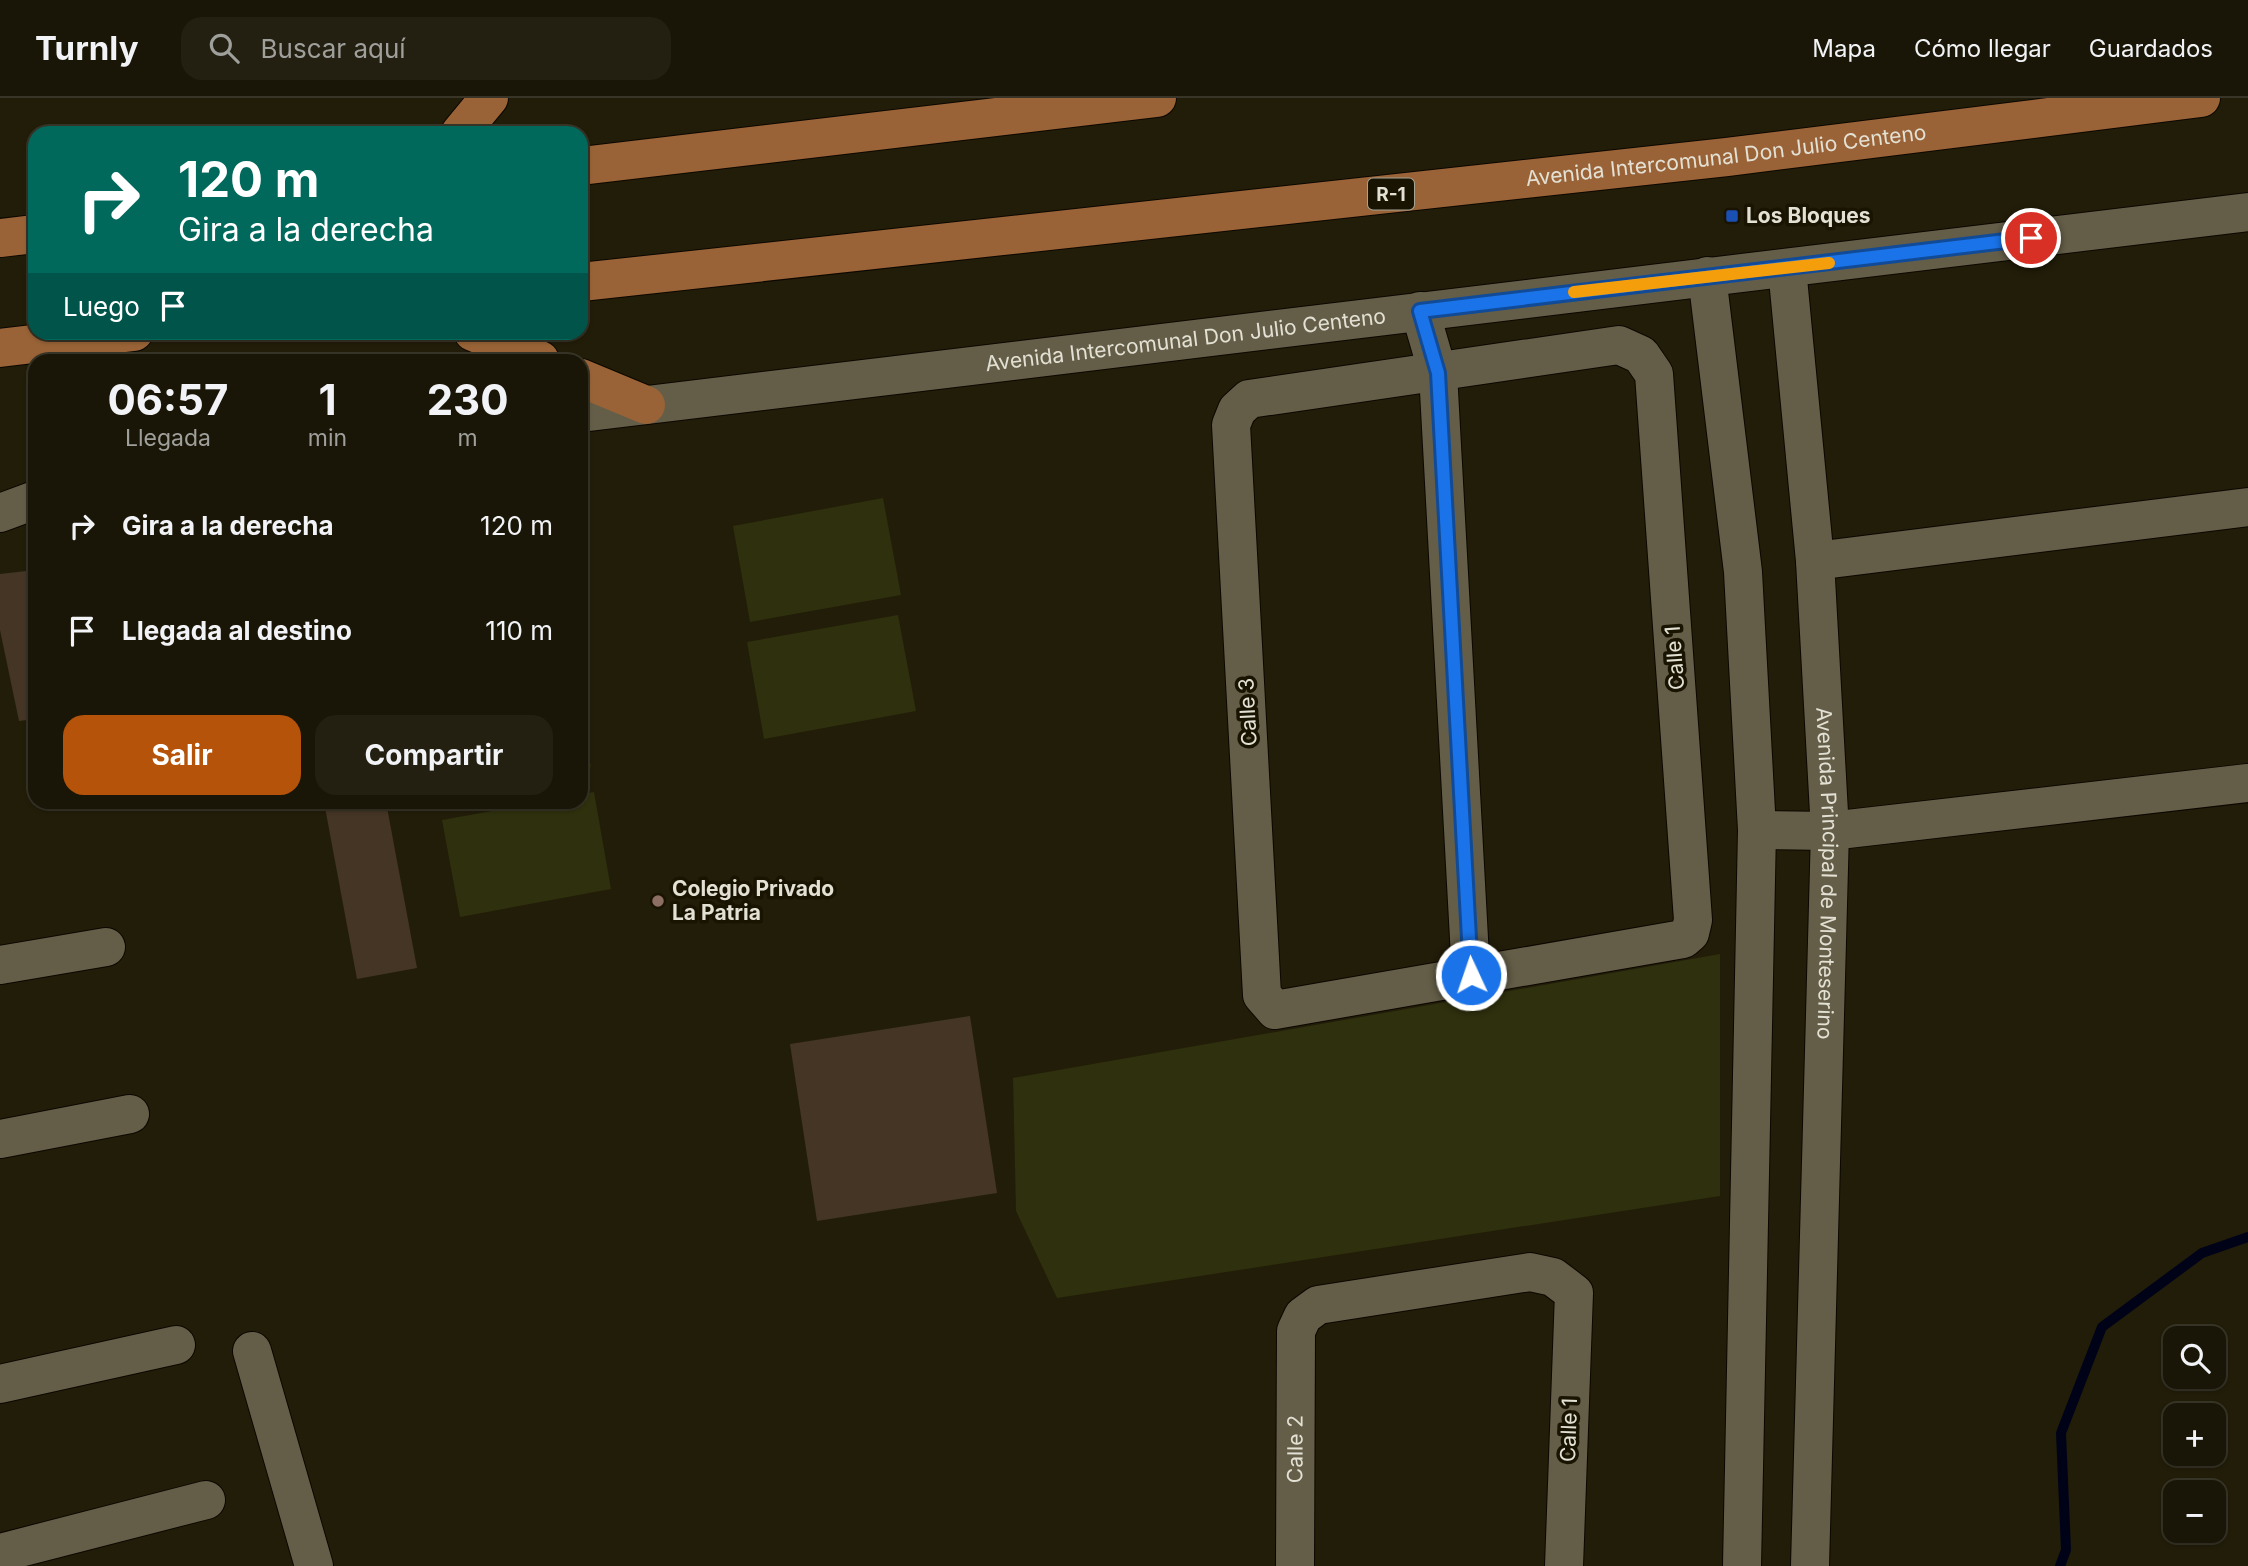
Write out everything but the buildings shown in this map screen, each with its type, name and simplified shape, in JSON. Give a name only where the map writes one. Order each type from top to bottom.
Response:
[{"type":"main road","points":[[466,126],[489,98]]},
{"type":"main road","points":[[588,165],[1157,98]]},
{"type":"main road","name":"Avenida Intercomunal Don Julio Centeno","points":[[588,281],[1713,159],[2201,98]]},
{"type":"main road","points":[[0,238],[28,235]]},
{"type":"main road","points":[[0,348],[67,340]]},
{"type":"main road","points":[[492,340],[526,354]]},
{"type":"main road","points":[[588,381],[646,405]]},
{"type":"street","name":"Avenida Intercomunal Don Julio Centeno","points":[[588,412],[2248,212]]},
{"type":"street","name":"Avenida Principal de Monteserino","points":[[1787,268],[1815,561],[1830,831],[1810,1566]]},
{"type":"street","points":[[1707,276],[1743,572],[1757,830],[1742,1566]]},
{"type":"street","points":[[1420,311],[1438,373],[1471,975]]},
{"type":"street","name":"Calle 1","points":[[1438,373],[1619,345],[1641,355],[1654,374],[1693,920],[1690,933],[1683,939],[1471,975]]},
{"type":"street","name":"Calle 3","points":[[1438,373],[1249,399],[1237,410],[1231,425],[1262,995],[1275,1010],[1471,975]]},
{"type":"street","points":[[0,513],[28,503]]},
{"type":"street","points":[[1815,561],[2248,507]]},
{"type":"street","points":[[1757,830],[1830,831],[2248,783]]},
{"type":"street","points":[[0,965],[106,947]]},
{"type":"street","points":[[0,1139],[130,1114]]},
{"type":"street","name":"Calle 1","points":[[1296,1331],[1303,1316],[1318,1305],[1530,1272],[1553,1277],[1574,1293],[1564,1566]]},
{"type":"street","name":"Calle 2","points":[[1295,1566],[1296,1331]]},
{"type":"street","points":[[0,1384],[176,1345]]},
{"type":"street","points":[[252,1351],[314,1566]]},
{"type":"street","points":[[0,1553],[206,1500]]},
{"type":"shaded area","points":[[883,498],[901,595],[750,622],[733,526]]},
{"type":"shaded area","points":[[898,615],[916,711],[764,739],[747,642]]},
{"type":"shaded area","points":[[594,792],[611,889],[460,917],[442,820],[503,809],[588,809],[588,793]]},
{"type":"shaded area","points":[[1720,954],[1720,1196],[1057,1298],[1016,1211],[1013,1078]]},
{"type":"waterway","points":[[2060,1566],[2066,1550],[2061,1433],[2102,1327],[2202,1253],[2248,1237]]},
{"type":"slow traffic","points":[[1574,292],[1829,263]]},
{"type":"place","name":"Los Bloques","points":[[1732,216]]},
{"type":"place","name":"Colegio Privado La Patria","points":[[658,901]]},
{"type":"route","points":[[1471,975],[1438,373],[1420,311],[2031,238]]}]
